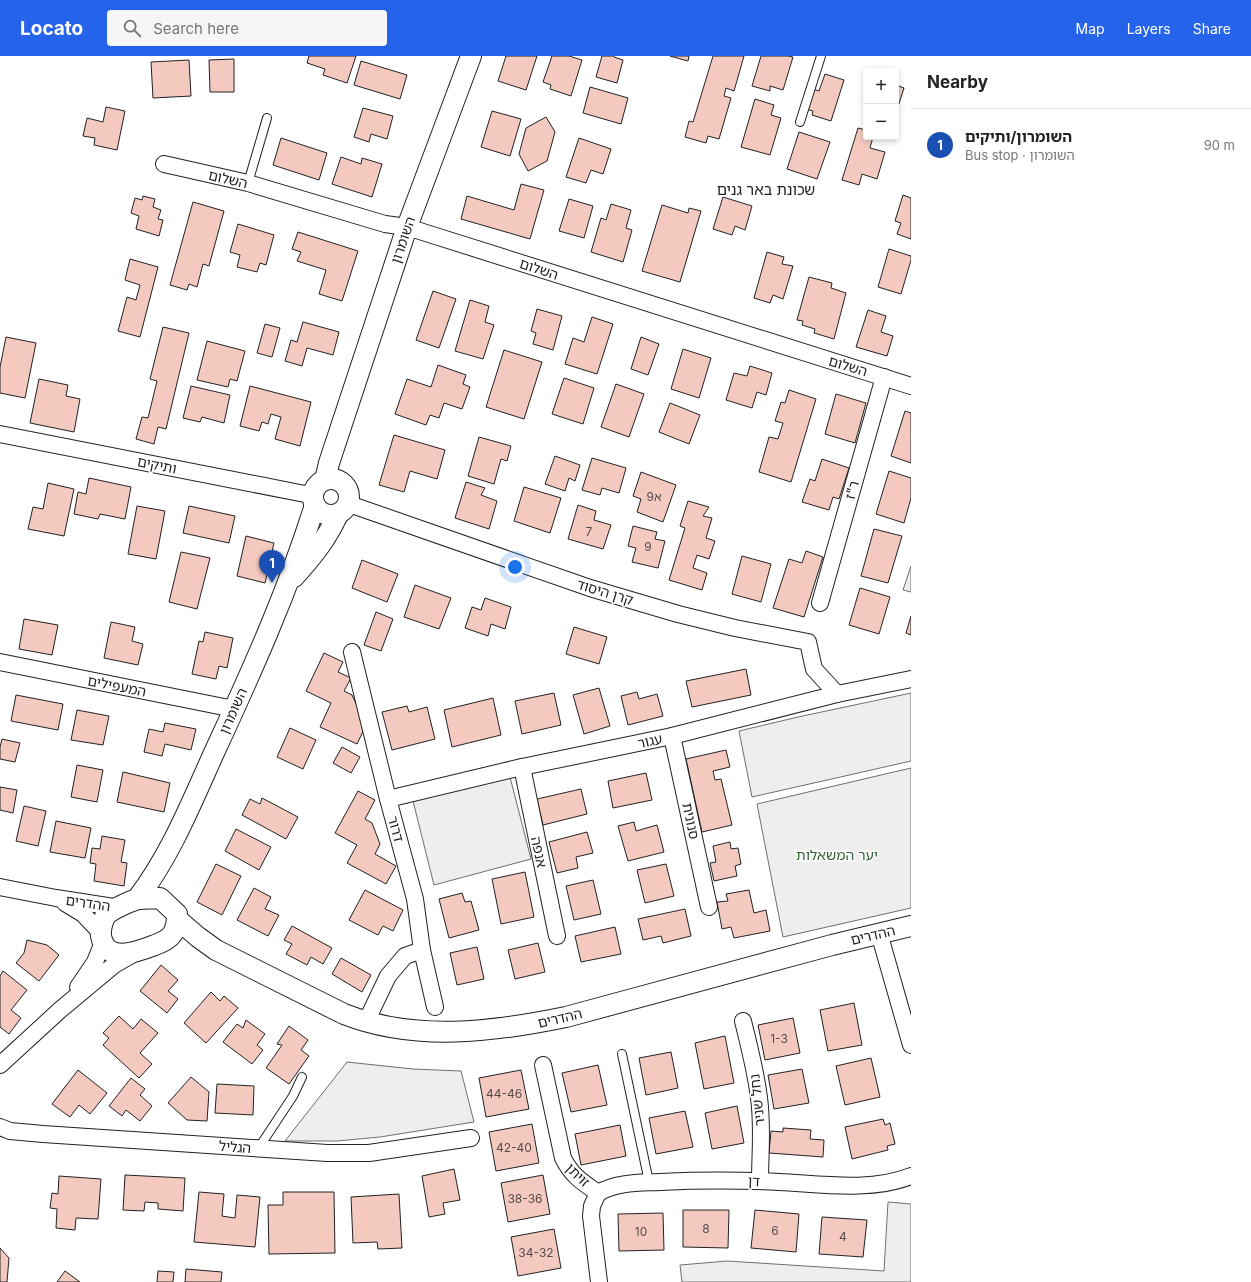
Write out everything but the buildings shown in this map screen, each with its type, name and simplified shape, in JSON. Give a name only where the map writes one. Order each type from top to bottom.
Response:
[{"type":"street","name":"השומרון","points":[[137,899],[151,882],[176,836],[234,709],[287,585],[323,489],[341,427],[407,227],[471,56]]},
{"type":"street","name":"השלום","points":[[164,164],[248,183],[385,224],[407,227],[911,386]]},
{"type":"street","name":"ר\"ז","points":[[820,603],[884,377]]},
{"type":"street","name":"ותיקים","points":[[0,434],[304,494],[323,489]]},
{"type":"street","points":[[344,484],[349,493],[344,509],[329,516],[320,512],[323,489],[344,484]]},
{"type":"street","name":"השומרון","points":[[287,585],[314,555],[344,509]]},
{"type":"street","name":"קרן היסוד","points":[[344,509],[678,614],[735,628],[808,642],[814,669],[837,694]]},
{"type":"street","name":"דרור","points":[[352,652],[388,799],[415,899],[422,950],[435,1007]]},
{"type":"street","name":"המעפילים","points":[[0,662],[234,709]]},
{"type":"street","name":"עגור","points":[[388,799],[522,767],[672,736],[837,694],[911,679]]},
{"type":"street","name":"סנונית","points":[[672,736],[709,906]]},
{"type":"street","name":"אנפה","points":[[522,767],[557,936]]},
{"type":"street","name":"השומרון","points":[[160,898],[176,836]]},
{"type":"street","name":"ההדרים","points":[[0,887],[120,908]]},
{"type":"street","name":"ההדרים","points":[[56,898],[83,914],[102,937]]},
{"type":"street","points":[[60,1010],[95,962],[102,937],[103,923],[107,915],[137,899],[160,898],[177,914],[176,929],[171,937],[137,952],[129,954],[115,953],[109,950],[102,937]]},
{"type":"street","name":"ההדרים","points":[[177,919],[216,950],[344,1014],[366,1022],[390,1028],[440,1032],[525,1026],[566,1018],[879,933],[911,926]]},
{"type":"street","points":[[879,933],[911,1045]]},
{"type":"street","name":"ההדרים","points":[[160,943],[188,944],[216,950]]},
{"type":"street","points":[[366,1022],[388,976],[405,956],[422,950]]},
{"type":"street","points":[[0,1065],[60,1010],[114,965],[137,952]]},
{"type":"street","name":"נחל שניר","points":[[743,1020],[756,1077],[759,1099],[761,1125],[760,1181]]},
{"type":"street","name":"זויתן","points":[[543,1066],[563,1158],[568,1170],[581,1182],[598,1193],[592,1206],[591,1216],[599,1282]]},
{"type":"street","name":"הגליל","points":[[0,1127],[10,1131],[43,1134],[327,1154],[369,1153],[471,1138]]},
{"type":"street","name":"דן","points":[[598,1193],[608,1187],[649,1182],[716,1180],[855,1185],[880,1184],[899,1181],[911,1176]]},
{"type":"lane","points":[[800,122],[821,56]]},
{"type":"lane","points":[[248,183],[268,118]]},
{"type":"lane","points":[[622,1054],[649,1182]]},
{"type":"lane","points":[[258,1149],[293,1096],[302,1077]]},
{"type":"green space","points":[[911,566],[911,592],[903,590]]},
{"type":"green space","points":[[911,693],[911,761],[752,797],[739,731]]},
{"type":"green space","name":"יער המשאלות","points":[[911,768],[911,908],[783,937],[757,804]]},
{"type":"green space","points":[[510,777],[531,859],[434,885],[413,801]]},
{"type":"green space","points":[[347,1062],[413,1069],[461,1071],[474,1122],[380,1137],[337,1141],[285,1141]]},
{"type":"green space","points":[[888,1202],[911,1204],[911,1282],[682,1282],[680,1265],[727,1261],[884,1271]]},
{"type":"place","name":"השומרון/ותיקים","points":[[272,583]]},
{"type":"district","name":"שכונת באר גנים","points":[[766,190]]}]
